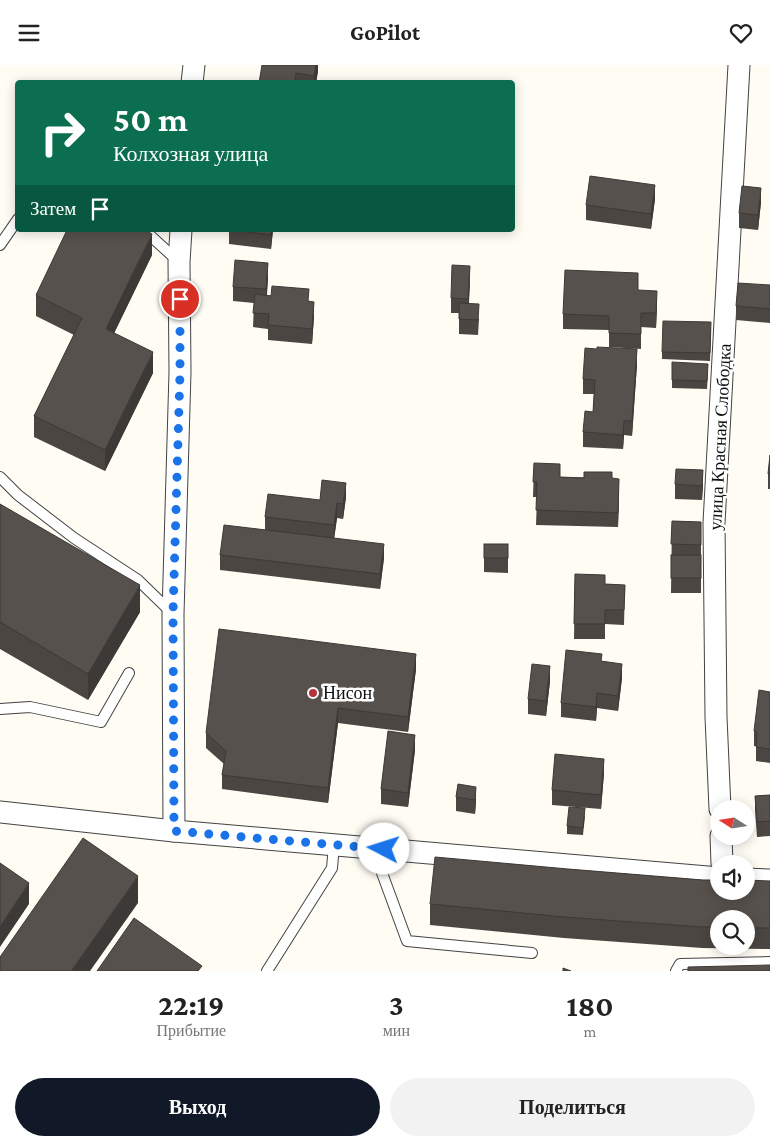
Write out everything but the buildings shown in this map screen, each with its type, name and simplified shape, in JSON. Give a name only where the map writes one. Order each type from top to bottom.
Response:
[{"type":"street","points":[[192,80],[194,65]]},
{"type":"street","name":"улица Красная Слободка","points":[[720,800],[716,717],[714,523],[739,65]]},
{"type":"street","points":[[174,831],[173,613],[180,373],[179,262],[181,232]]},
{"type":"street","points":[[0,811],[174,831],[710,877]]},
{"type":"street","points":[[755,879],[770,880]]},
{"type":"lane","points":[[0,245],[15,223]]},
{"type":"lane","points":[[146,232],[179,262]]},
{"type":"lane","points":[[0,477],[18,495],[74,538],[138,580],[173,613]]},
{"type":"lane","points":[[0,709],[30,707],[101,722],[129,673]]},
{"type":"lane","points":[[266,971],[332,868],[334,845]]},
{"type":"lane","points":[[384,849],[382,873],[407,941],[532,953]]},
{"type":"lane","points":[[676,971],[680,964],[770,962]]},
{"type":"place","name":"Нисон","points":[[313,693]]},
{"type":"route","points":[[180,299],[180,373],[173,613],[174,831],[384,849]]}]
